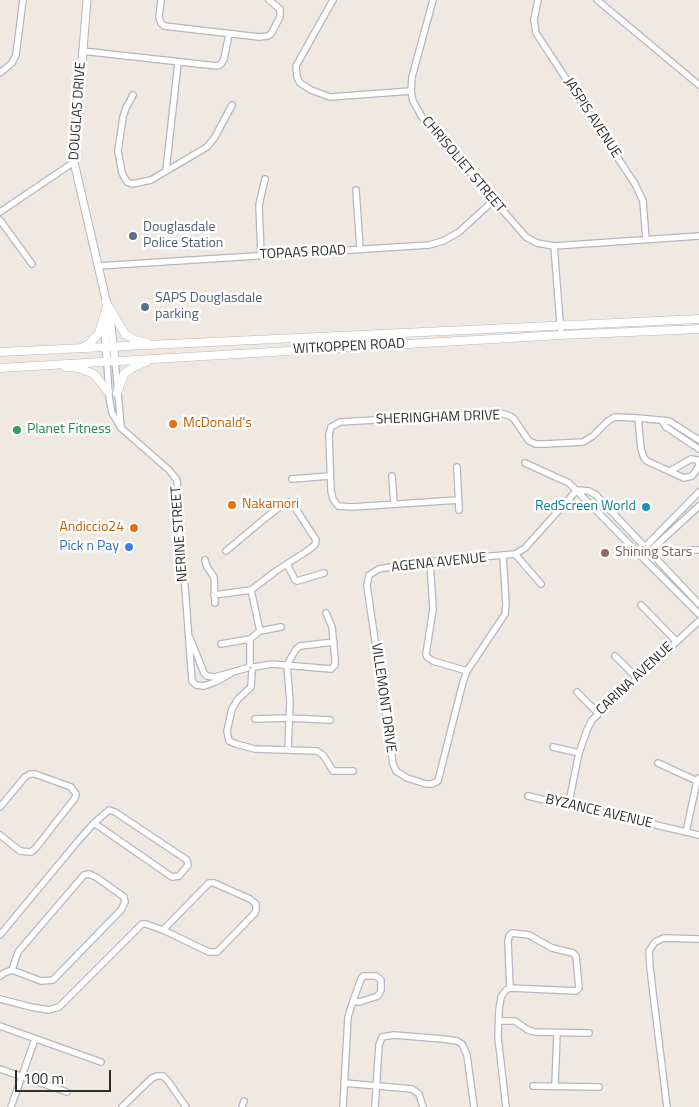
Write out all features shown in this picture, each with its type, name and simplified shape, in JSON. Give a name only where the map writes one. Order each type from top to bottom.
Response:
[{"type":"main road","points":[[107,306],[125,334],[136,340],[158,345]]},
{"type":"main road","points":[[81,348],[88,344],[98,333],[107,306]]},
{"type":"main road","name":"WITKOPPEN ROAD","points":[[0,352],[699,319]]},
{"type":"main road","name":"WITKOPPEN ROAD","points":[[0,368],[111,360],[150,360],[561,335],[699,329]]},
{"type":"main road","points":[[117,393],[124,374],[150,360]]},
{"type":"main road","points":[[44,365],[79,368],[90,371],[98,376],[108,392]]},
{"type":"street","points":[[0,73],[12,63],[16,55],[23,0]]},
{"type":"street","name":"DOUGLAS DRIVE","points":[[87,0],[74,162],[115,346],[111,360]]},
{"type":"street","points":[[161,0],[159,18],[164,26],[259,37],[268,36],[277,24],[281,12],[269,0]]},
{"type":"street","points":[[332,0],[302,55],[296,69],[298,79],[306,88],[317,93],[337,97],[412,91]]},
{"type":"street","name":"CHRISOLIET STREET","points":[[433,0],[413,71],[412,91],[415,104],[422,117],[522,233],[542,245],[554,246],[699,236]]},
{"type":"street","name":"JASPIS AVENUE","points":[[538,0],[534,20],[536,33],[635,184],[643,201],[646,239]]},
{"type":"street","points":[[596,0],[699,85]]},
{"type":"street","points":[[82,51],[178,63],[219,65],[224,59],[229,34]]},
{"type":"street","points":[[166,171],[178,63]]},
{"type":"street","points":[[133,95],[126,108],[118,150],[122,173],[127,182],[137,184],[150,180],[209,145],[232,105]]},
{"type":"street","points":[[0,212],[74,162]]},
{"type":"street","points":[[261,255],[259,205],[265,178]]},
{"type":"street","points":[[356,190],[360,249]]},
{"type":"street","name":"TOPAAS ROAD","points":[[98,266],[421,246],[443,241],[459,232],[493,201]]},
{"type":"street","points":[[0,220],[32,264]]},
{"type":"street","points":[[554,246],[561,335]]},
{"type":"street","name":"DOUGLAS DRIVE","points":[[107,306],[104,330],[106,347],[111,360]]},
{"type":"street","points":[[111,360],[121,428]]},
{"type":"street","name":"NERINE STREET","points":[[111,360],[108,392],[112,413],[121,428],[169,470],[177,480],[192,681],[198,686],[204,686]]},
{"type":"street","name":"SHERINGHAM DRIVE","points":[[459,500],[340,506],[336,504],[332,497],[330,476],[329,430],[333,425],[340,422],[500,413],[514,419],[528,440],[536,444],[583,442],[615,417],[669,421],[699,440]]},
{"type":"street","points":[[638,418],[641,449],[644,458],[651,464],[682,478],[688,478],[694,474],[699,465],[697,460],[691,459],[670,471]]},
{"type":"street","points":[[662,421],[666,427],[699,448]]},
{"type":"street","points":[[526,463],[568,483],[577,490],[699,614]]},
{"type":"street","points":[[458,467],[459,510]]},
{"type":"street","points":[[292,479],[330,476]]},
{"type":"street","points":[[392,476],[394,504]]},
{"type":"street","points":[[577,490],[589,491],[596,495],[699,604]]},
{"type":"street","points":[[541,584],[528,572],[515,554],[525,548],[577,490]]},
{"type":"street","points":[[640,555],[646,557],[648,548],[699,492]]},
{"type":"street","points":[[214,595],[252,590],[312,547],[316,540],[294,506],[289,502],[276,510],[226,551]]},
{"type":"street","points":[[640,555],[640,547],[648,548],[686,519],[699,506]]},
{"type":"street","points":[[680,513],[686,519]]},
{"type":"street","points":[[614,528],[622,521]]},
{"type":"street","points":[[688,550],[699,550]]},
{"type":"street","name":"AGENA AVENUE","points":[[367,578],[372,572],[379,569],[430,561],[515,554]]},
{"type":"street","name":"VILLEMONT DRIVE","points":[[367,578],[394,768],[400,774],[426,784],[432,784],[438,781],[467,670],[505,614],[506,604],[502,556]]},
{"type":"street","points":[[205,560],[207,567],[214,577],[215,603]]},
{"type":"street","points":[[430,561],[433,609],[427,658],[467,670]]},
{"type":"street","points":[[287,564],[297,582],[324,573]]},
{"type":"street","points":[[670,586],[677,580]]},
{"type":"street","points":[[252,590],[260,630]]},
{"type":"street","points":[[641,605],[676,642]]},
{"type":"street","points":[[204,686],[208,676],[230,674],[262,665],[331,669],[335,665],[336,659],[332,627],[326,613]]},
{"type":"street","name":"CARINA AVENUE","points":[[572,803],[570,797],[579,754],[587,730],[598,713],[699,621]]},
{"type":"street","points":[[221,644],[250,639],[260,630],[281,627]]},
{"type":"street","name":"NERINE STREET","points":[[188,634],[204,673],[208,676]]},
{"type":"street","points":[[250,639],[251,687],[238,699],[232,709],[227,731],[228,738],[236,744],[256,749],[317,751],[323,755],[333,771],[353,771]]},
{"type":"street","points":[[288,749],[290,696],[287,665],[294,652],[300,646],[334,642]]},
{"type":"street","points":[[615,656],[637,678]]},
{"type":"street","points":[[204,686],[230,674]]},
{"type":"street","points":[[577,692],[598,713]]},
{"type":"street","points":[[256,719],[330,720]]},
{"type":"street","points":[[553,747],[579,754]]},
{"type":"street","points":[[658,763],[698,780],[686,832]]},
{"type":"street","points":[[0,807],[25,777],[30,774],[36,774],[71,787],[76,794],[75,798],[35,849],[30,852],[20,851],[0,835]]},
{"type":"street","name":"BYZANCE AVENUE","points":[[528,796],[558,803],[572,803],[580,807],[699,835]]},
{"type":"street","points":[[0,935],[94,823],[107,811],[111,810],[187,860],[188,865],[179,876],[172,877],[94,823]]},
{"type":"street","points":[[0,976],[12,970],[42,981],[56,978],[120,910],[125,902],[124,897],[96,876],[84,875],[18,952],[12,970]]},
{"type":"street","points":[[0,999],[49,1010],[62,1005],[139,925],[146,924],[163,930],[209,952],[215,952],[220,950],[255,913],[256,904],[250,899],[214,883],[209,883],[163,930]]},
{"type":"street","points":[[506,1107],[498,1037],[501,997],[510,988],[576,991],[579,988],[576,956],[552,948],[529,935],[512,933],[509,936],[508,942],[510,988]]},
{"type":"street","points":[[666,1107],[649,951],[655,942],[664,938],[699,939]]},
{"type":"street","points":[[343,1107],[347,1026],[353,1001],[363,976],[376,976],[381,980],[381,990],[378,996],[359,1002],[353,1001]]},
{"type":"street","points":[[499,1020],[515,1020],[528,1030],[535,1032],[589,1033]]},
{"type":"street","points":[[0,1026],[101,1062]]},
{"type":"street","points":[[555,1086],[557,1033]]},
{"type":"street","points":[[375,1107],[378,1052],[382,1037],[394,1035],[457,1041],[466,1049],[474,1107]]},
{"type":"street","points":[[12,1107],[35,1039]]},
{"type":"street","points":[[0,1069],[67,1092]]},
{"type":"street","points":[[122,1107],[152,1078],[160,1076],[171,1084],[186,1107]]},
{"type":"street","points":[[344,1083],[408,1088],[416,1091],[420,1096],[423,1107]]},
{"type":"street","points":[[533,1086],[599,1087]]},
{"type":"place","name":"Douglasdale Police Station","points":[[133,236]]},
{"type":"place","name":"SAPS Douglasdale parking","points":[[145,307]]},
{"type":"place","name":"McDonald's","points":[[173,424]]},
{"type":"place","name":"Planet Fitness","points":[[17,430]]},
{"type":"place","name":"Nakamori","points":[[232,505]]},
{"type":"place","name":"RedScreen World","points":[[646,507]]},
{"type":"place","name":"Andiccio24","points":[[134,528]]},
{"type":"place","name":"Pick n Pay","points":[[129,547]]},
{"type":"place","name":"Shining Stars","points":[[605,553]]}]
